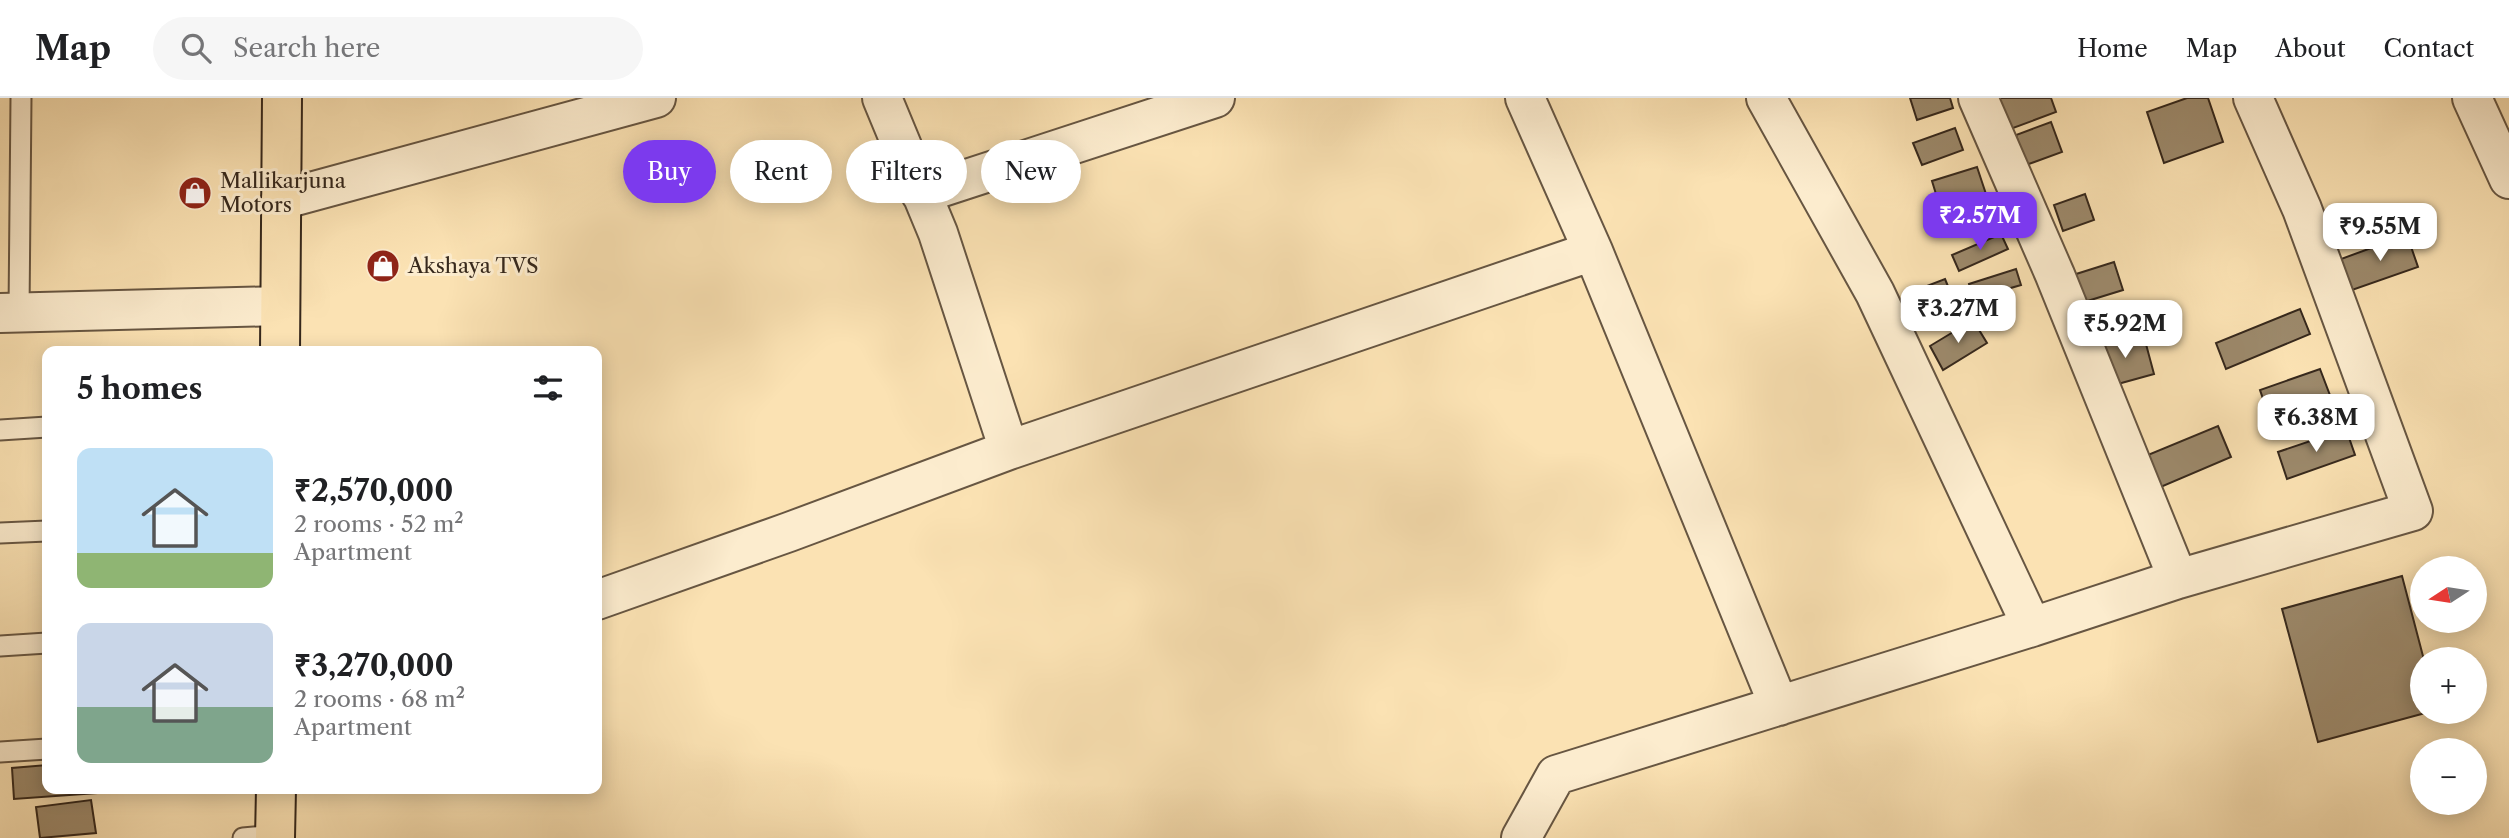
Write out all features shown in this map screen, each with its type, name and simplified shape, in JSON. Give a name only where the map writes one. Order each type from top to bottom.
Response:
[{"type":"main road","points":[[279,346],[282,98]]},
{"type":"main road","points":[[264,837],[275,794]]},
{"type":"street","points":[[281,200],[656,98]]},
{"type":"street","points":[[883,98],[900,140]]},
{"type":"street","points":[[967,179],[1215,98]]},
{"type":"street","points":[[1525,98],[1593,251],[1779,706]]},
{"type":"street","points":[[1766,98],[1875,293],[2032,627]]},
{"type":"street","points":[[1978,98],[2056,275],[2178,579]]},
{"type":"street","points":[[1521,838],[1556,775],[2178,579],[2413,511],[2302,209],[2253,98]]},
{"type":"street","points":[[2472,98],[2509,179]]},
{"type":"street","points":[[925,203],[938,233],[1009,450]]},
{"type":"street","points":[[602,598],[1009,450],[1593,251]]},
{"type":"street","points":[[9,313],[280,306]]},
{"type":"lane","points":[[9,313],[21,98]]},
{"type":"lane","points":[[0,430],[42,426]]},
{"type":"lane","points":[[0,534],[42,531]]},
{"type":"lane","points":[[0,646],[42,643]]},
{"type":"lane","points":[[0,752],[42,749]]},
{"type":"building","points":[[1910,98],[1950,98],[1953,108],[1917,120]]},
{"type":"building","points":[[1994,98],[2051,98],[2056,112],[2005,131]]},
{"type":"building","points":[[2187,98],[2208,98],[2223,142],[2164,163],[2147,112]]},
{"type":"building","points":[[2051,122],[2062,152],[2026,165],[2016,135]]},
{"type":"building","points":[[1955,128],[1963,150],[1922,165],[1913,143]]},
{"type":"building","points":[[1977,167],[1989,203],[1943,217],[1932,181]]},
{"type":"building","points":[[2085,194],[2094,220],[2063,231],[2054,205]]},
{"type":"building","points":[[2001,234],[2008,249],[1959,271],[1952,255]]},
{"type":"building","points":[[2407,235],[2418,267],[2352,290],[2341,259]]},
{"type":"building","points":[[2114,262],[2123,290],[2081,303],[2073,275]]},
{"type":"building","points":[[2016,269],[2021,285],[1973,299],[1969,284]]},
{"type":"building","points":[[1945,279],[1956,306],[1917,321],[1906,294]]},
{"type":"building","points":[[2300,309],[2310,334],[2226,369],[2216,343]]},
{"type":"building","points":[[1973,320],[1987,343],[1943,370],[1930,346]]},
{"type":"building","points":[[2143,333],[2154,374],[2107,387],[2096,346]]},
{"type":"building","points":[[2320,369],[2331,398],[2270,419],[2260,390]]},
{"type":"building","points":[[2218,426],[2231,457],[2156,489],[2143,457]]},
{"type":"building","points":[[2346,429],[2355,455],[2287,479],[2278,452]]},
{"type":"building","points":[[2402,576],[2410,607],[2410,634],[2417,634],[2421,647],[2410,647],[2410,717],[2318,742],[2282,609]]},
{"type":"building","points":[[42,765],[42,794],[83,794],[14,799],[12,768]]},
{"type":"building","points":[[91,800],[96,833],[40,838],[36,807]]},
{"type":"place","name":"Mallikarjuna Motors","points":[[195,193]]},
{"type":"place","name":"Akshaya TVS","points":[[383,266]]}]
